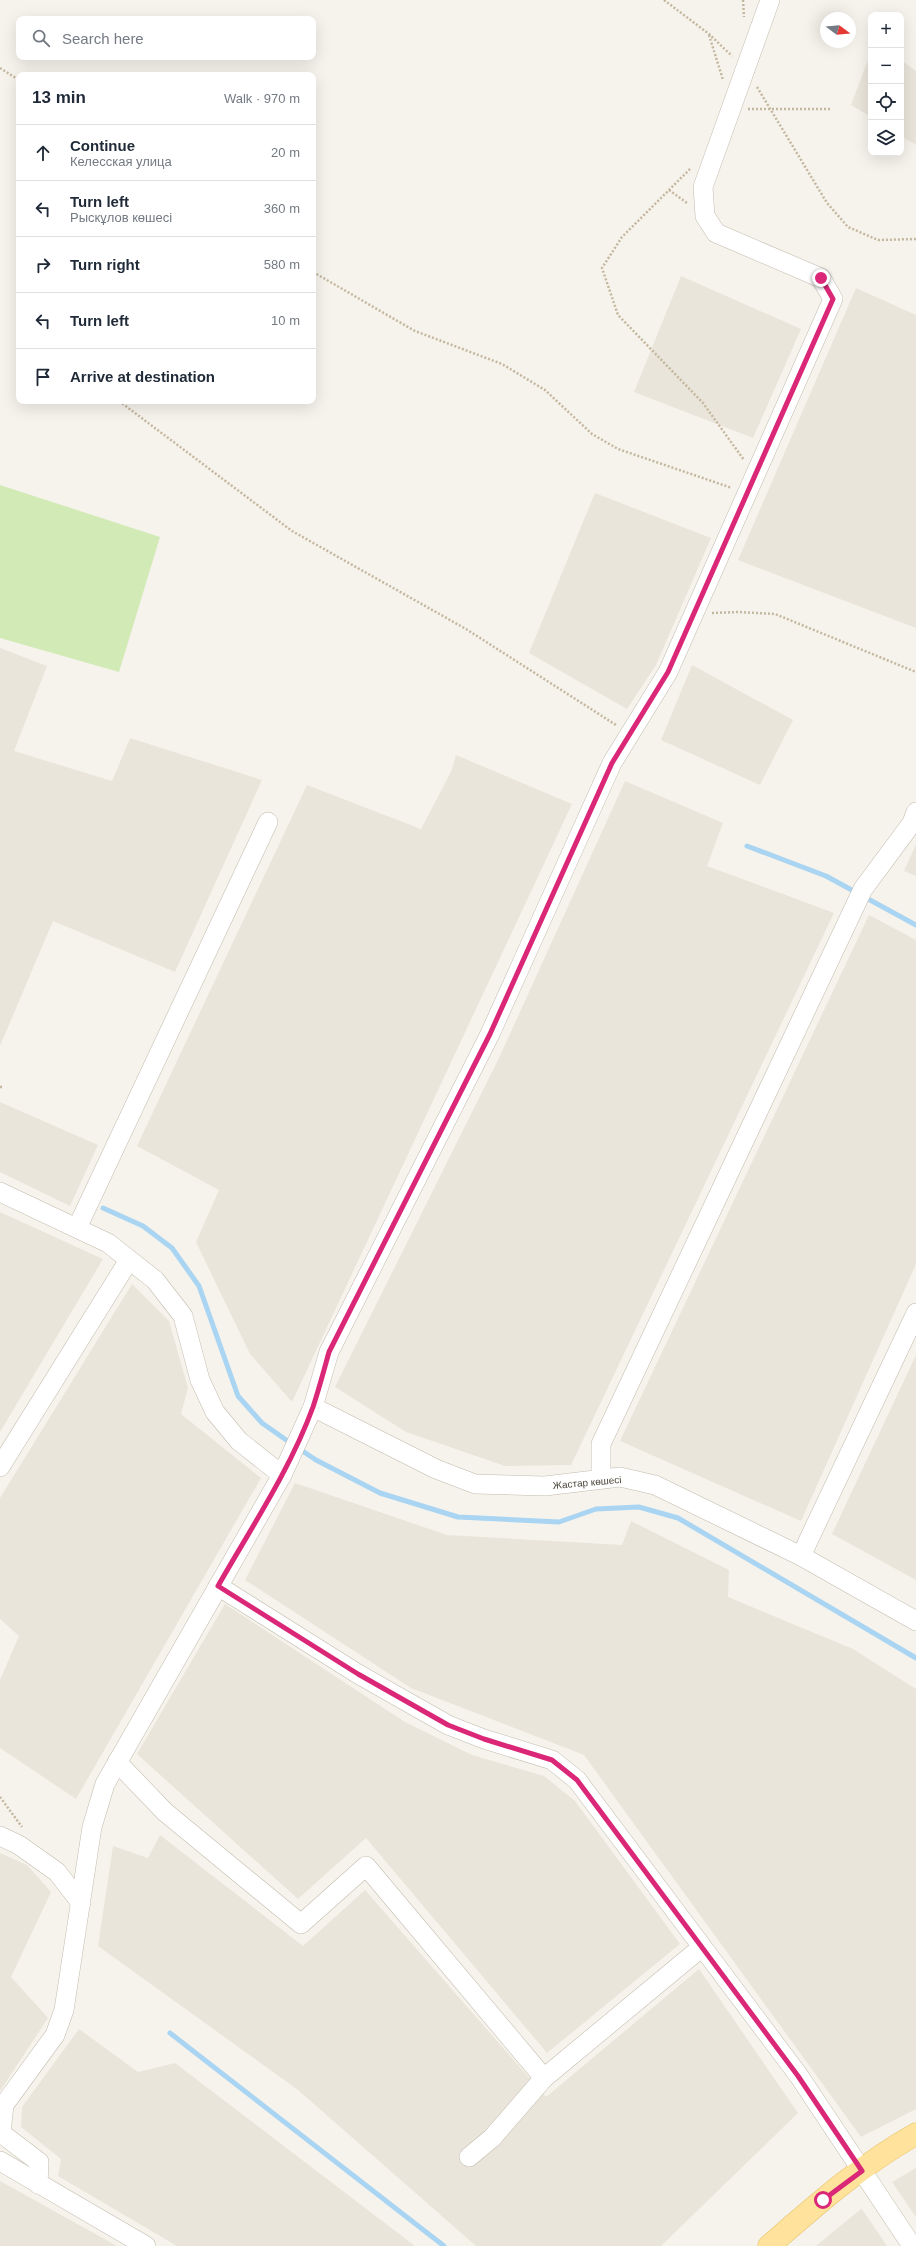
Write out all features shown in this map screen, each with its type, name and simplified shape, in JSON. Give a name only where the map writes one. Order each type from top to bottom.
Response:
[{"type":"main road","points":[[769,2246],[823,2200],[897,2144],[916,2134]]},
{"type":"street","points":[[38,2184],[39,2162],[1,2133],[4,2106],[55,2036],[64,2010],[92,1827],[104,1784],[282,1475],[313,1407],[329,1352],[490,1034],[612,763],[668,672],[833,299],[821,278],[716,233],[705,216],[703,187],[770,0]]},
{"type":"street","points":[[602,1479],[601,1444],[862,889],[912,823],[916,812]]},
{"type":"street","points":[[77,1228],[268,822]]},
{"type":"street","points":[[0,1192],[108,1243],[155,1280],[183,1316],[200,1380],[215,1412],[239,1441],[282,1475]]},
{"type":"street","points":[[0,1467],[129,1260]]},
{"type":"street","points":[[802,1556],[916,1313]]},
{"type":"street","name":"Жастар көшесі","points":[[313,1407],[436,1469],[475,1484],[545,1486],[620,1477],[655,1485],[802,1556],[916,1621]]},
{"type":"street","points":[[218,1586],[358,1674],[448,1725],[484,1739],[552,1760],[577,1780],[798,2076],[912,2246]]},
{"type":"street","points":[[117,1762],[165,1812],[301,1924],[366,1866],[544,2078]]},
{"type":"street","points":[[0,1836],[19,1845],[57,1872],[80,1903]]},
{"type":"street","points":[[469,2157],[492,2138],[544,2078],[702,1947]]},
{"type":"street","points":[[0,2161],[146,2246]]},
{"type":"path","points":[[664,0],[709,34],[746,68],[827,203],[848,227],[878,240],[916,239]]},
{"type":"path","points":[[709,34],[731,109],[830,109]]},
{"type":"path","points":[[0,68],[16,78]]},
{"type":"path","points":[[692,167],[622,237],[602,268],[618,315],[703,403],[755,476]]},
{"type":"path","points":[[316,274],[415,331],[502,364],[545,390],[592,434],[618,449],[747,494]]},
{"type":"path","points":[[123,404],[292,531],[466,629],[630,734]]},
{"type":"path","points":[[694,614],[738,612],[775,614],[916,672]]},
{"type":"shaded area","points":[[868,60],[868,115],[851,105]]},
{"type":"shaded area","points":[[904,62],[916,71],[916,145],[904,138]]},
{"type":"shaded area","points":[[681,276],[801,329],[753,438],[634,392]]},
{"type":"shaded area","points":[[856,288],[916,315],[916,628],[738,560]]},
{"type":"shaded area","points":[[595,493],[711,538],[656,665],[627,709],[529,653]]},
{"type":"shaded area","points":[[0,648],[47,666],[14,751],[112,781],[130,738],[262,780],[175,972],[53,921],[0,1046]]},
{"type":"shaded area","points":[[692,665],[793,720],[760,785],[661,740]]},
{"type":"shaded area","points":[[456,755],[572,804],[292,1402],[250,1354],[196,1242],[219,1190],[137,1146],[307,785],[421,829],[451,772]]},
{"type":"shaded area","points":[[625,781],[723,823],[707,866],[834,913],[571,1465],[505,1466],[406,1432],[335,1387],[499,1058]]},
{"type":"shaded area","points":[[916,844],[916,876],[904,871]]},
{"type":"shaded area","points":[[869,915],[916,940],[916,1264],[801,1521],[620,1441]]},
{"type":"shaded area","points":[[0,1102],[98,1145],[70,1206],[0,1172]]},
{"type":"shaded area","points":[[0,1212],[103,1259],[0,1432]]},
{"type":"shaded area","points":[[132,1284],[169,1321],[188,1388],[181,1414],[261,1478],[76,1799],[0,1748],[0,1680],[19,1636],[0,1619],[0,1498]]},
{"type":"shaded area","points":[[916,1355],[916,1580],[832,1534]]},
{"type":"shaded area","points":[[295,1483],[447,1535],[622,1545],[631,1521],[729,1570],[728,1597],[853,1649],[916,1689],[916,2109],[861,2137],[584,1755],[411,1688],[245,1580]]},
{"type":"shaded area","points":[[225,1604],[405,1722],[472,1755],[544,1776],[575,1801],[680,1944],[547,2053],[366,1838],[298,1899],[137,1754]]},
{"type":"shaded area","points":[[160,1835],[303,1946],[365,1890],[546,2097],[699,1969],[798,2113],[661,2246],[476,2246],[298,2090],[98,1946],[113,1846],[148,1858]]},
{"type":"shaded area","points":[[0,1853],[27,1865],[51,1892],[11,1977],[48,2018],[0,2091]]},
{"type":"shaded area","points":[[79,2029],[138,2072],[175,2063],[415,2246],[177,2246],[58,2176],[61,2159],[21,2127],[22,2107]]},
{"type":"shaded area","points":[[916,2168],[916,2217],[892,2182]]},
{"type":"shaded area","points":[[0,2181],[117,2246],[0,2246]]},
{"type":"shaded area","points":[[861,2209],[887,2246],[816,2246]]},
{"type":"green space","points":[[0,485],[160,537],[119,672],[0,638]]},
{"type":"waterway","points":[[747,846],[826,876],[916,925]]},
{"type":"waterway","points":[[103,1208],[143,1226],[172,1248],[199,1286],[238,1396],[262,1423],[292,1444]]},
{"type":"waterway","points":[[298,1448],[316,1460],[380,1493],[458,1517],[559,1522],[596,1509],[639,1507],[678,1518],[916,1658]]},
{"type":"waterway","points":[[170,2033],[444,2246]]},
{"type":"route","points":[[821,278],[833,299],[668,672],[612,763],[490,1034],[329,1352],[313,1407],[301,1436],[282,1475],[218,1586],[358,1674],[448,1725],[484,1739],[552,1760],[577,1780],[798,2076],[862,2171],[823,2200]]}]
